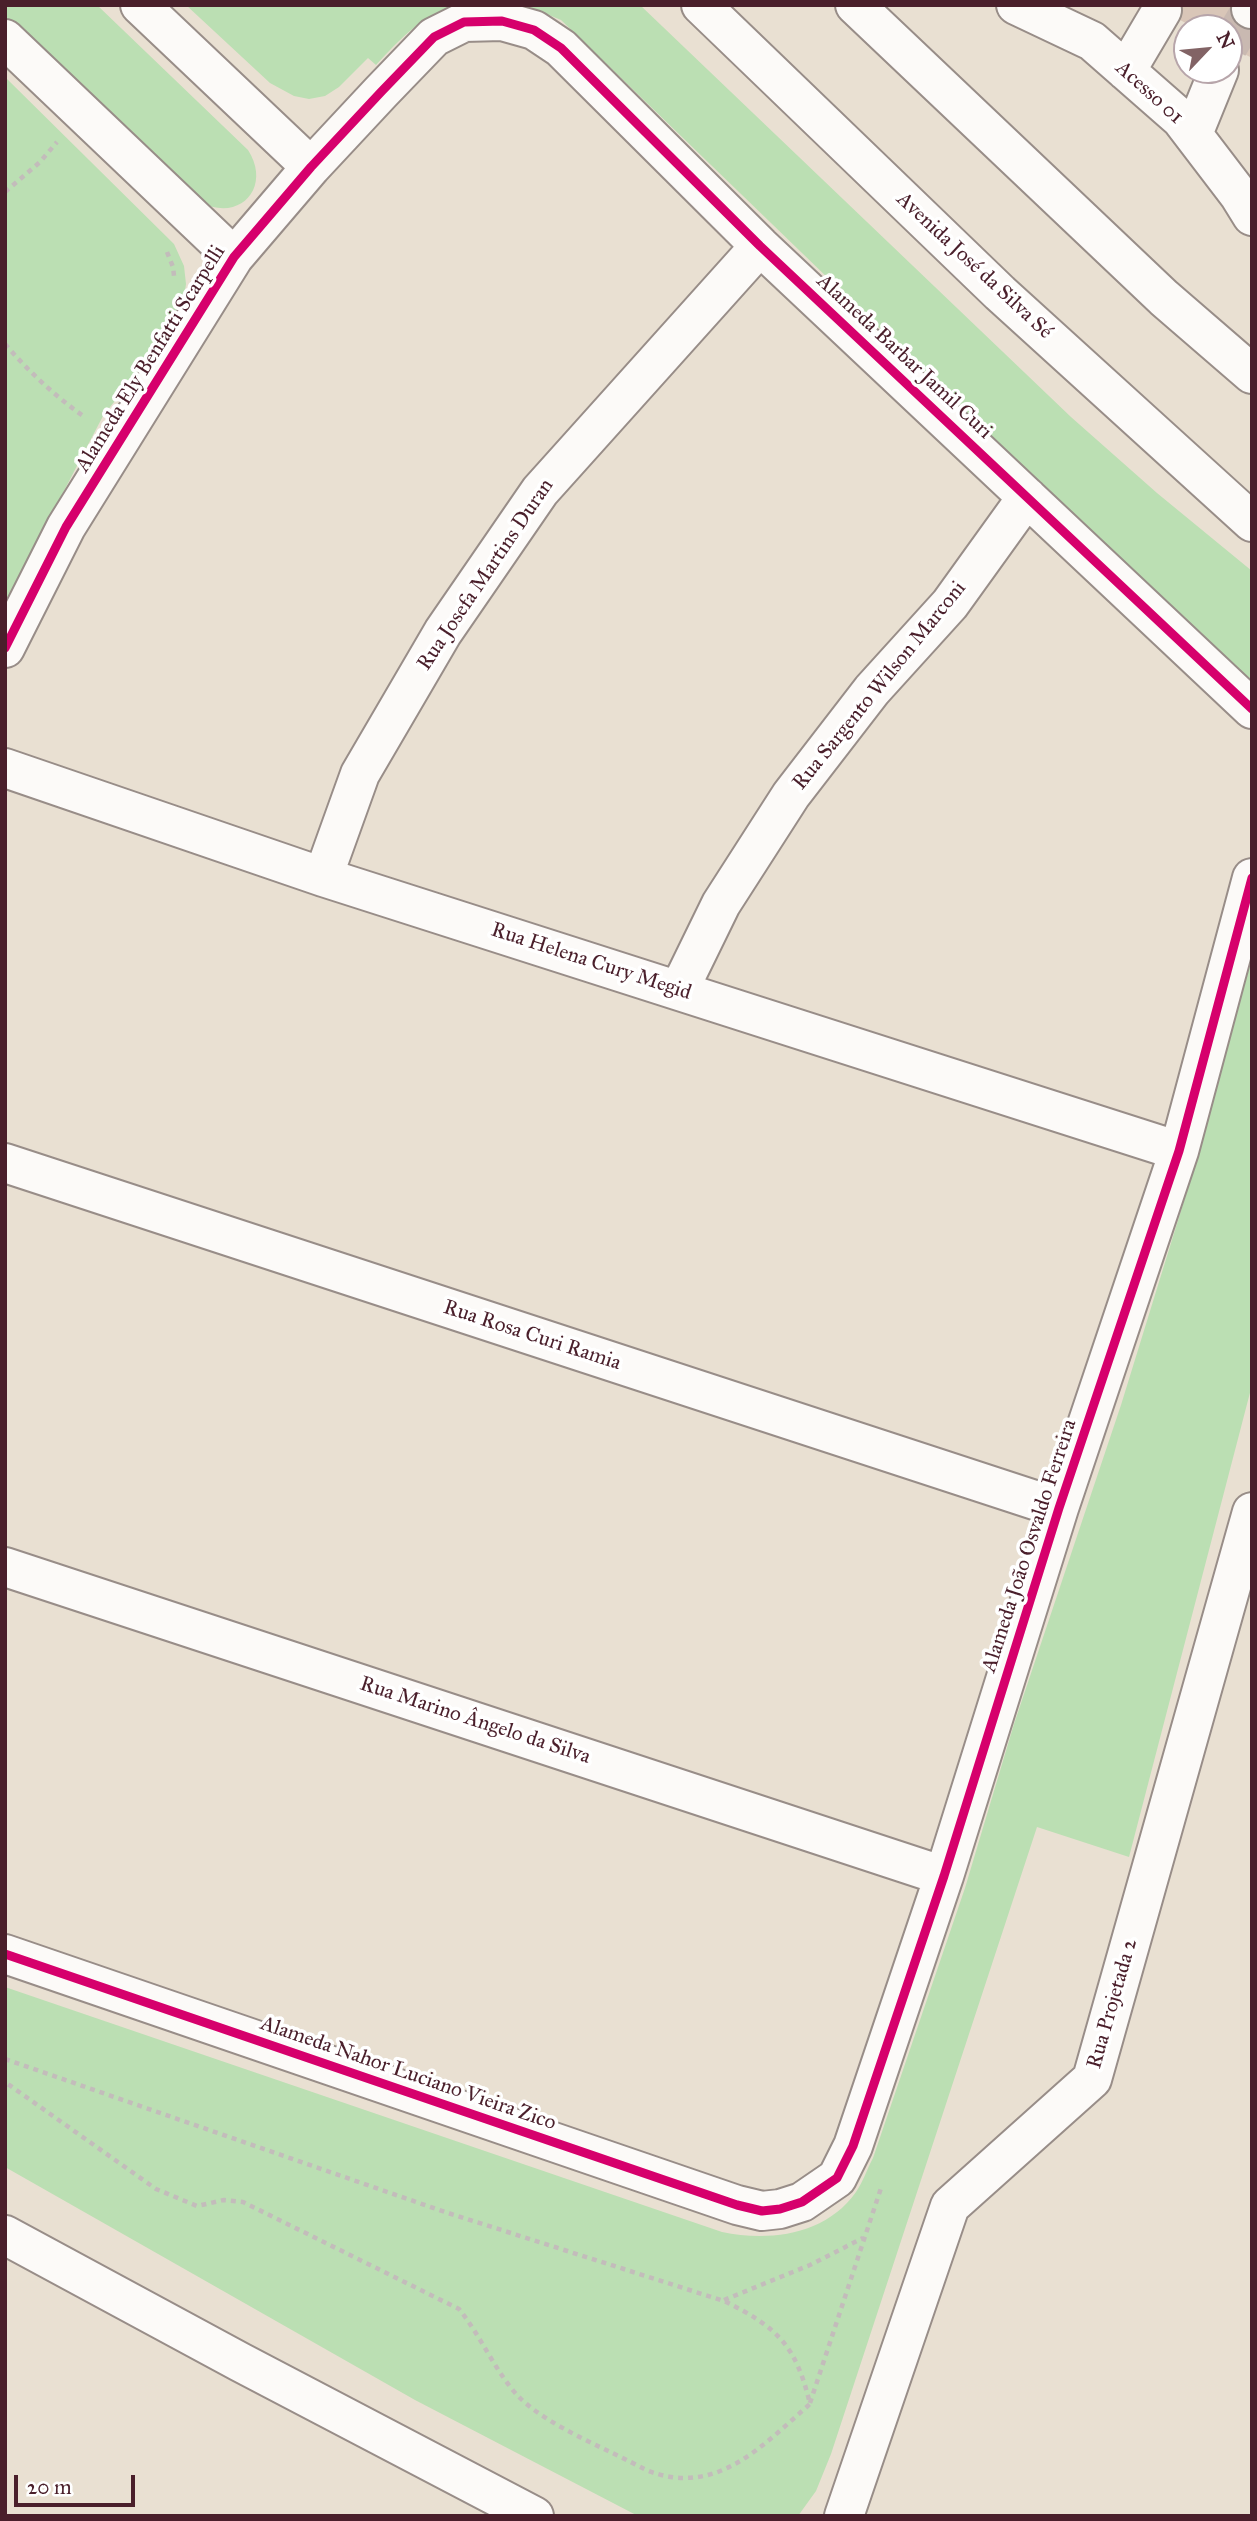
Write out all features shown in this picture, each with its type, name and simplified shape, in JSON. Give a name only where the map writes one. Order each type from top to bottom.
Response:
[{"type":"street","points":[[140,5],[311,167]]},
{"type":"street","name":"Avenida José da Silva Sé","points":[[701,5],[1000,293],[1252,522]]},
{"type":"street","points":[[855,5],[1164,298],[1252,374]]},
{"type":"street","name":"Acesso 01","points":[[1016,5],[1092,41],[1181,119],[1252,216]]},
{"type":"street","points":[[1126,71],[1162,10]]},
{"type":"street","name":"Alameda Ely Benfatti Scarpelli","points":[[5,648],[66,527],[234,257],[311,167],[434,37],[464,22],[502,21],[534,30]]},
{"type":"street","name":"Alameda Barbar Jamil Curi","points":[[534,30],[561,48],[760,246],[1252,709]]},
{"type":"street","points":[[5,39],[234,257]]},
{"type":"street","points":[[1193,134],[1213,84]]},
{"type":"street","name":"Rua Josefa Martins Duran","points":[[323,877],[360,774],[443,632],[540,491],[760,246]]},
{"type":"street","name":"Rua Sargento Wilson Marconi","points":[[679,990],[721,904],[791,795],[872,690],[950,604],[1027,497]]},
{"type":"street","name":"Rua Helena Cury Megid","points":[[5,768],[323,877],[1179,1151]]},
{"type":"street","name":"Alameda João Osvaldo Ferreira","points":[[802,2202],[836,2178],[853,2146],[944,1875],[1059,1508],[1179,1151],[1252,878]]},
{"type":"street","name":"Rua Rosa Curi Ramia","points":[[5,1163],[1059,1508]]},
{"type":"street","name":"Rua Projetada 2","points":[[844,2516],[950,2206],[1092,2079],[1252,1512]]},
{"type":"street","name":"Rua Marino Ângelo da Silva","points":[[5,1567],[944,1875]]},
{"type":"street","name":"Alameda Nahor Luciano Vieira Zico","points":[[5,1954],[737,2205],[762,2210],[780,2209],[802,2202]]},
{"type":"street","points":[[5,2235],[534,2516]]},
{"type":"path","points":[[48,134],[66,152]]},
{"type":"path","points":[[5,192],[40,162],[57,142]]},
{"type":"path","points":[[160,243],[167,251],[173,267],[174,283]]},
{"type":"path","points":[[5,344],[64,402],[90,420]]},
{"type":"path","points":[[5,2059],[445,2213],[724,2301],[762,2320],[781,2337],[805,2384],[810,2404],[765,2445],[734,2466],[696,2477],[662,2477],[532,2408],[509,2384],[459,2309],[243,2202],[224,2200],[197,2206],[156,2189],[5,2082]]},
{"type":"path","points":[[724,2301],[810,2265],[864,2238]]},
{"type":"green space","points":[[5,5],[97,5],[248,150],[256,177],[248,198],[239,205],[228,208],[200,202],[5,19]]},
{"type":"green space","points":[[186,5],[459,5],[434,14],[424,21],[376,65],[368,58],[339,87],[325,96],[309,99],[294,96],[270,83]]},
{"type":"green space","points":[[525,5],[640,5],[1071,417],[1157,493],[1252,571],[1252,688],[561,20]]},
{"type":"green space","points":[[5,77],[174,244],[184,266],[186,284],[183,305],[151,355],[103,416],[5,604]]},
{"type":"green space","points":[[1252,958],[1252,1385],[1129,1857],[1037,1827],[831,2454],[816,2491],[798,2516],[638,2516],[415,2400],[5,2167],[5,1987],[722,2232],[759,2236],[795,2232],[829,2218],[844,2206],[858,2188],[873,2158],[965,1888],[1014,1724],[1121,1405],[1188,1188]]},
{"type":"building","points":[[1152,5],[1244,5],[1252,9],[1252,58],[1243,53],[1243,14],[1173,14],[1173,16]]},
{"type":"tunnel","points":[[1243,22],[1251,9]]},
{"type":"cycle path","points":[[5,648],[66,527],[234,257],[311,167],[434,37],[464,22],[502,21],[534,30],[561,48],[760,246],[1252,709]]},
{"type":"cycle path","points":[[5,1954],[737,2205],[762,2211],[780,2209],[802,2202],[837,2178],[853,2146],[944,1876],[1059,1508],[1179,1151],[1252,878]]}]
